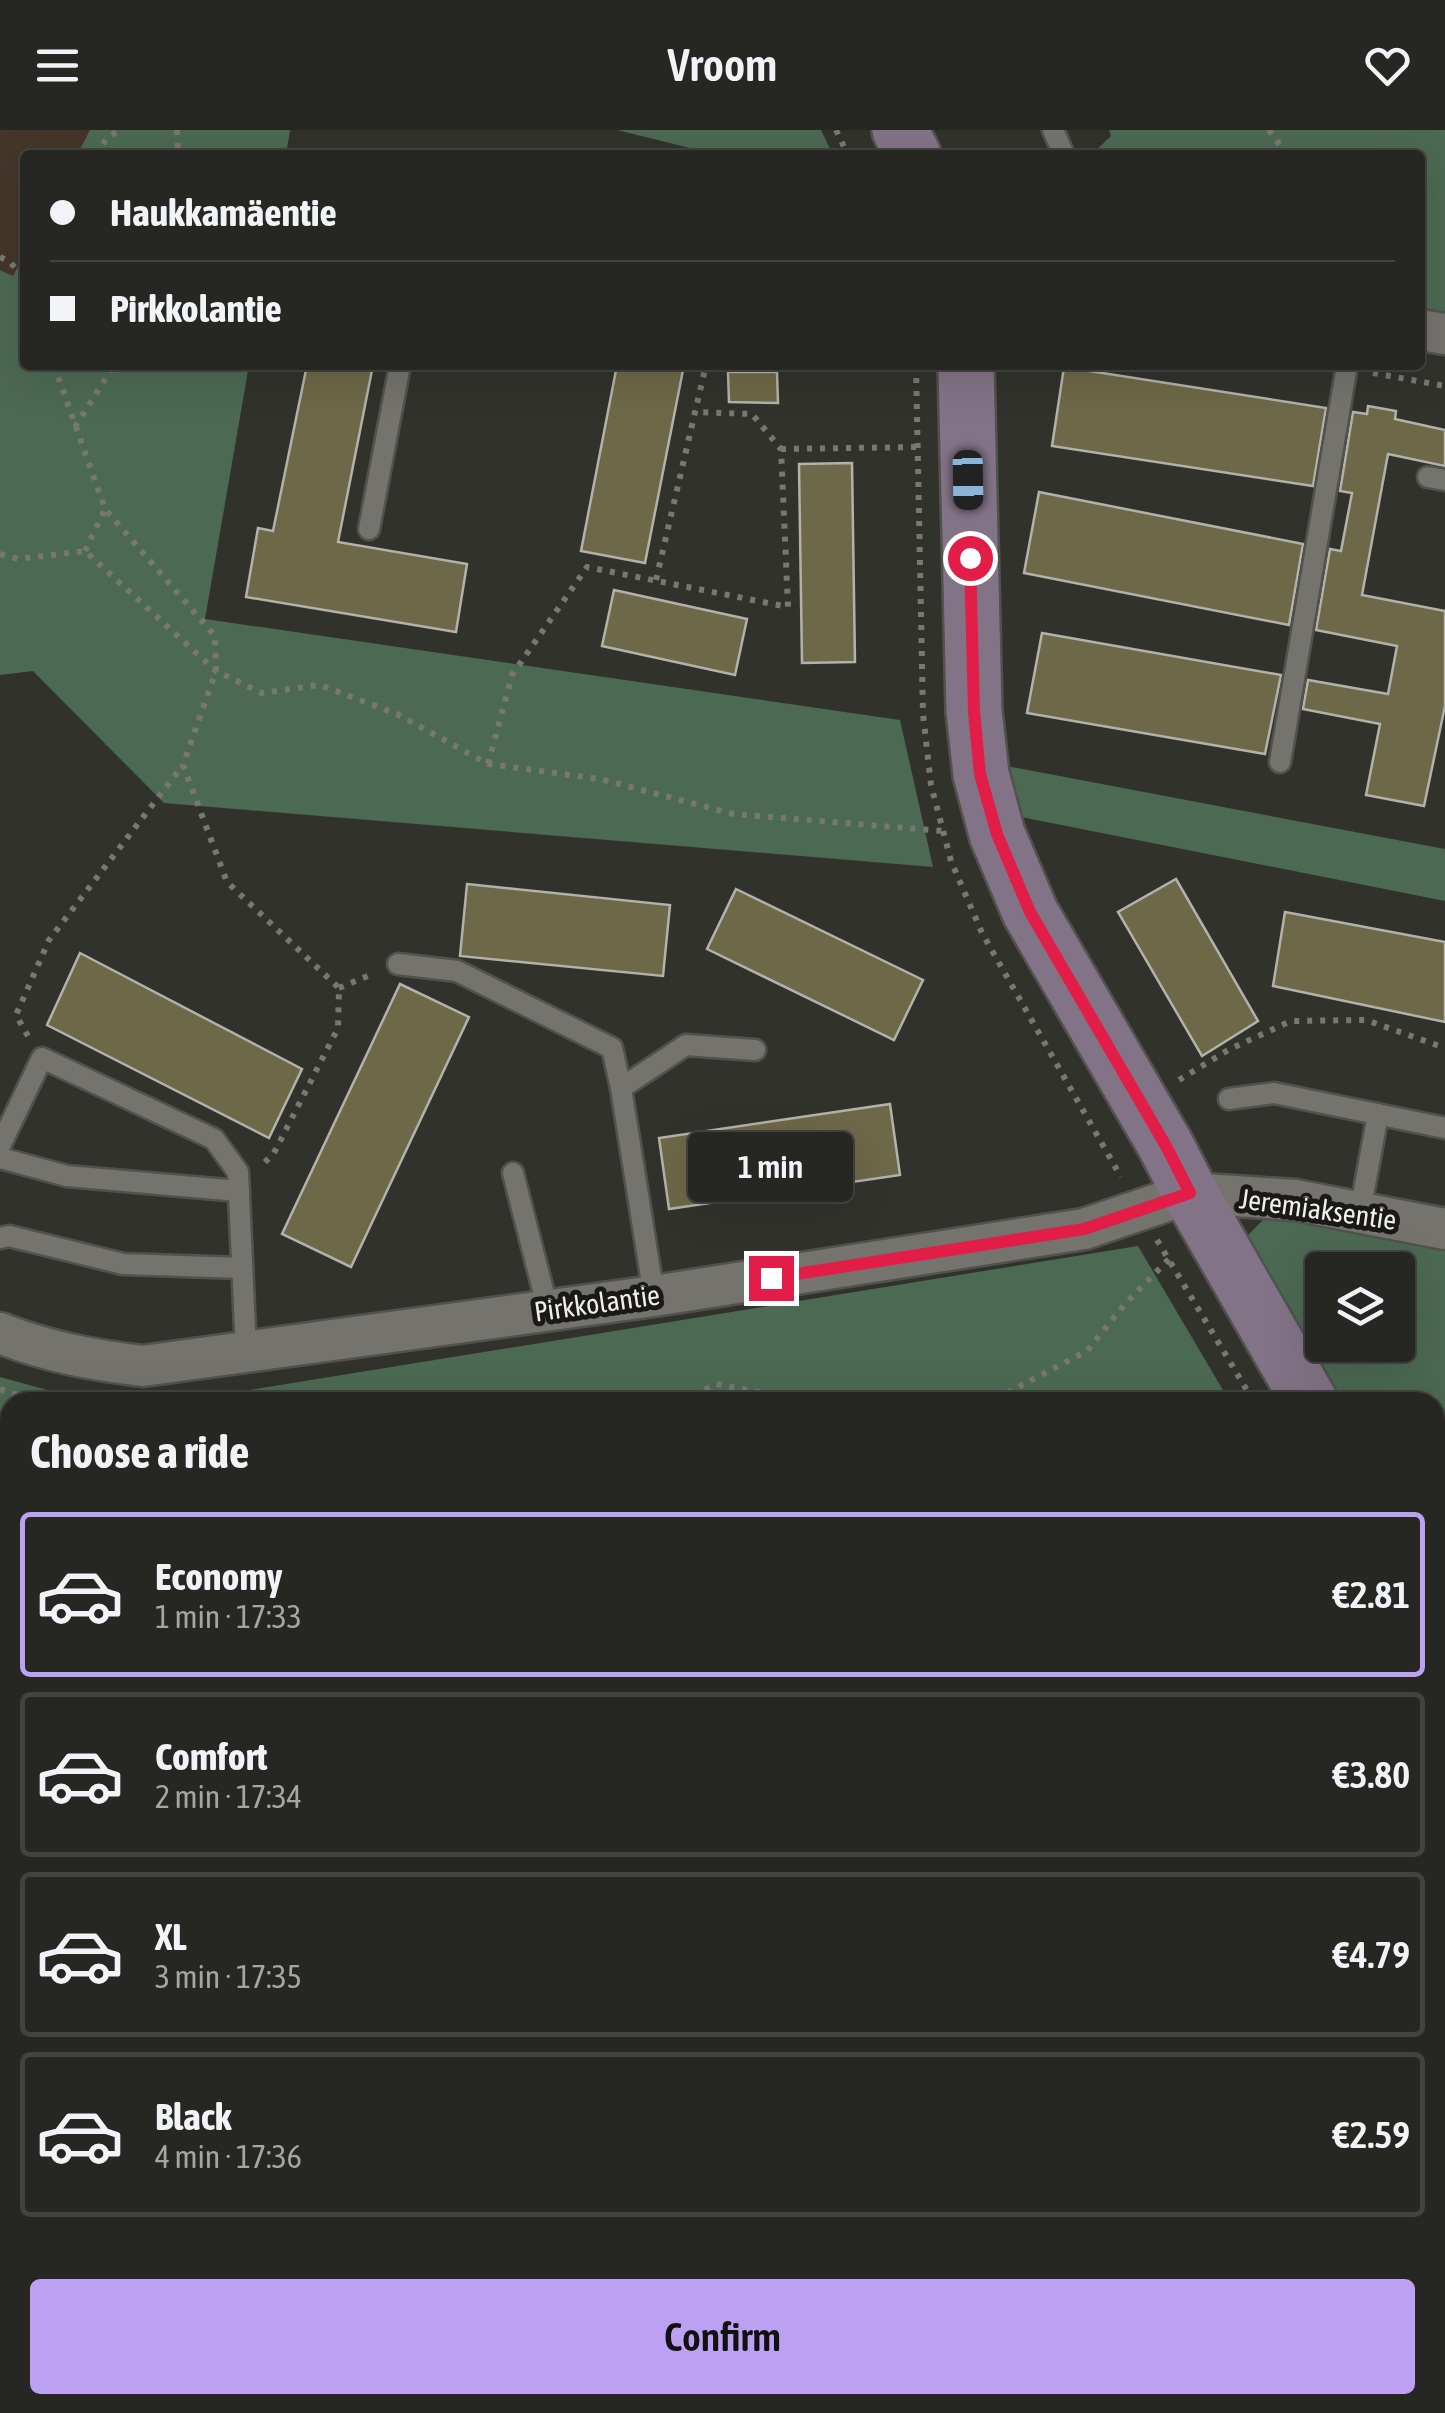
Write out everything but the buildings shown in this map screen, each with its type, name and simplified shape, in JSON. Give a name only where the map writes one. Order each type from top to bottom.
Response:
[{"type":"street","points":[[966,370],[974,712],[980,774],[997,834],[1030,912],[1304,1392]]},
{"type":"street","name":"Jeremiaksentie","points":[[1190,1193],[1295,1200],[1445,1229]]},
{"type":"street","name":"Pirkkolantie","points":[[0,1333],[88,1360],[143,1366],[654,1296],[1084,1229],[1190,1193]]},
{"type":"lane","points":[[369,528],[399,370]]},
{"type":"lane","points":[[1280,762],[1346,370]]},
{"type":"lane","points":[[398,964],[456,971],[612,1048],[654,1296]]},
{"type":"lane","points":[[621,1088],[686,1045],[755,1050]]},
{"type":"lane","points":[[0,1146],[42,1058],[214,1139],[238,1172],[246,1352]]},
{"type":"lane","points":[[1229,1100],[1274,1093],[1445,1128]]},
{"type":"lane","points":[[1360,1212],[1378,1114]]},
{"type":"lane","points":[[0,1158],[67,1176],[239,1191]]},
{"type":"lane","points":[[514,1173],[548,1310]]},
{"type":"lane","points":[[0,1238],[9,1236],[123,1264],[242,1268]]},
{"type":"path","points":[[99,150],[107,138],[120,130]]},
{"type":"path","points":[[0,257],[20,273]]},
{"type":"path","points":[[42,1058],[16,1015],[48,940],[183,766],[216,672],[215,636],[106,508],[56,370]]},
{"type":"path","points":[[74,427],[111,370]]},
{"type":"path","points":[[656,580],[705,370]]},
{"type":"path","points":[[1362,370],[1445,386]]},
{"type":"path","points":[[488,764],[512,675],[587,567],[788,607],[782,449],[752,414],[695,412]]},
{"type":"path","points":[[782,449],[918,447]]},
{"type":"path","points":[[85,551],[106,508]]},
{"type":"path","points":[[0,554],[18,559],[85,551],[216,672],[262,693],[320,684],[398,714],[488,764],[600,779],[733,814],[943,831]]},
{"type":"path","points":[[183,766],[227,882],[339,988],[338,1028],[274,1152],[239,1191]]},
{"type":"path","points":[[339,988],[398,964]]},
{"type":"path","points":[[1186,1092],[1179,1080],[1230,1049],[1291,1021],[1366,1020],[1445,1048]]},
{"type":"path","points":[[1151,1229],[1248,1392]]},
{"type":"path","points":[[1009,1392],[1087,1352],[1124,1304],[1169,1259]]},
{"type":"path","points":[[701,1392],[716,1384],[757,1392]]},
{"type":"shaded area","points":[[0,130],[90,130],[80,150],[20,150],[20,263],[13,277],[0,270]]},
{"type":"green space","points":[[90,130],[290,130],[287,150],[80,150]]},
{"type":"green space","points":[[617,130],[821,130],[831,150],[698,150]]},
{"type":"green space","points":[[1109,130],[1445,130],[1445,313],[1425,309],[1425,150],[1096,150],[1111,136]]},
{"type":"green space","points":[[20,263],[20,370],[248,370],[205,619],[900,720],[933,867],[164,803],[33,671],[0,675],[0,270],[13,276]]},
{"type":"green space","points":[[1001,765],[1445,849],[1445,901],[1011,815]]},
{"type":"green space","points":[[1271,1212],[1445,1249],[1445,1392],[1332,1392],[1315,1362],[1415,1362],[1415,1252],[1305,1252],[1305,1344],[1245,1238]]},
{"type":"green space","points":[[1138,1246],[1224,1392],[238,1392]]},
{"type":"green space","points":[[0,1377],[55,1392],[0,1392]]},
{"type":"route","points":[[771,1278],[1084,1229],[1190,1193],[1030,912],[997,834],[980,774],[974,712],[970,558]]}]
